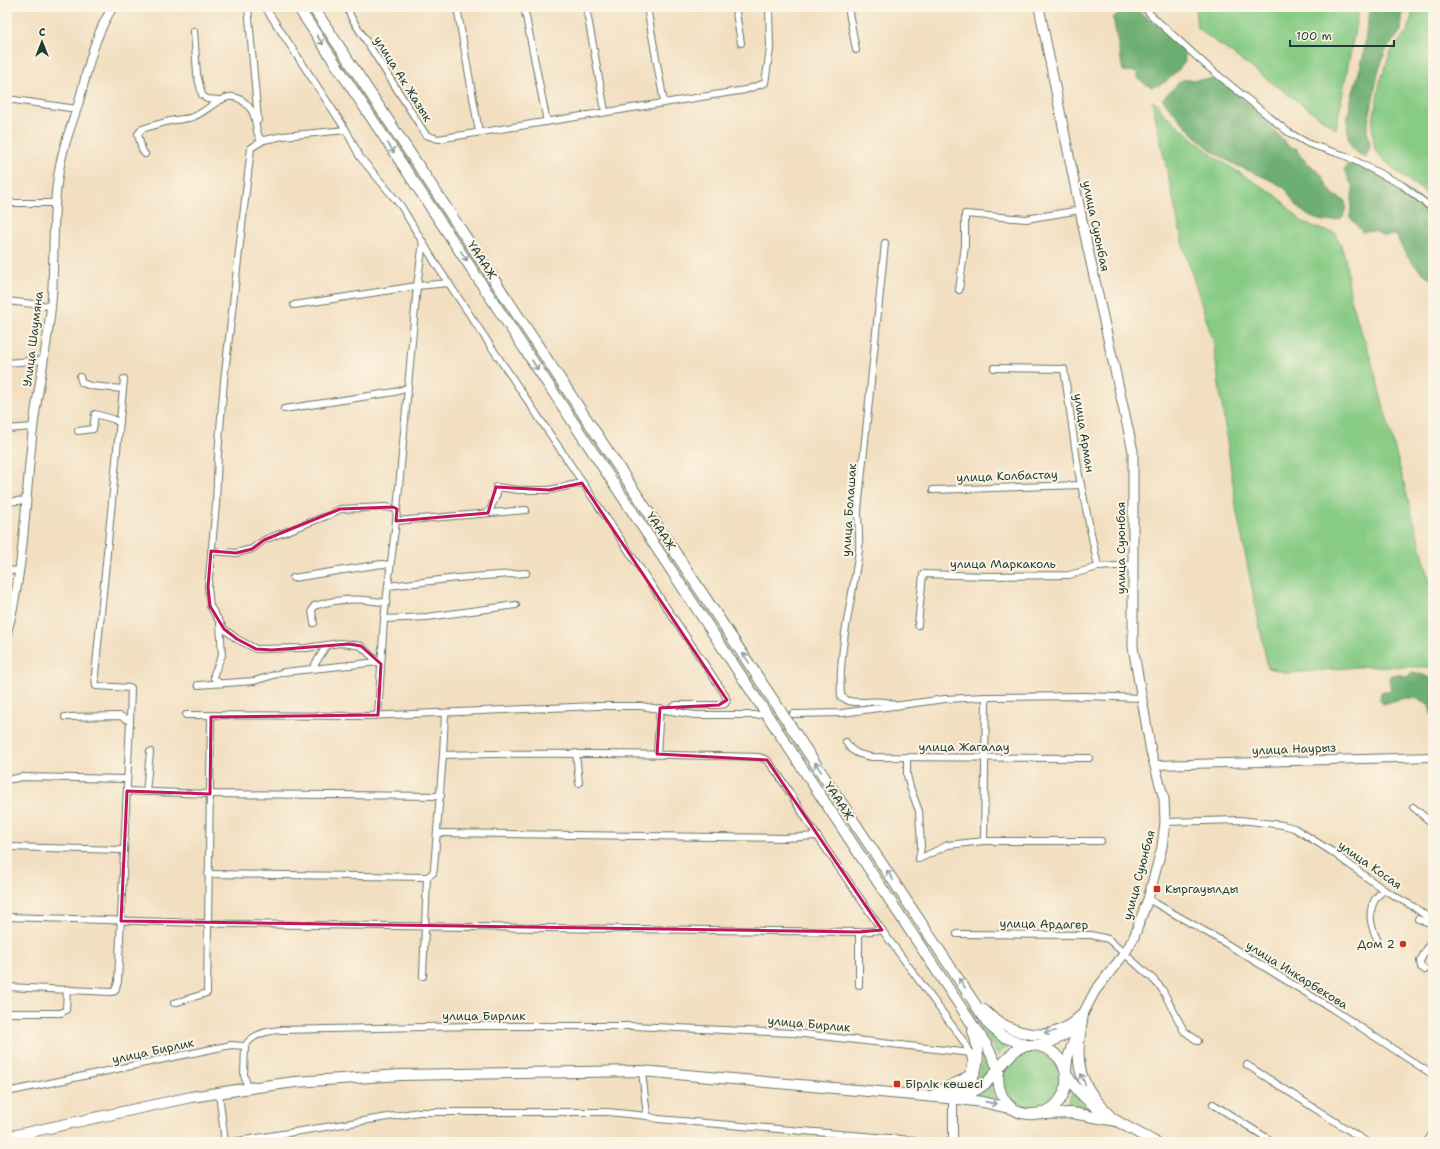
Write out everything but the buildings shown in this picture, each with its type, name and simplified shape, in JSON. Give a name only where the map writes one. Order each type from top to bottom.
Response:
[{"type":"main road","name":"ҮАААЖ","points":[[298,7],[986,1044],[999,1070]]},
{"type":"main road","name":"ҮАААЖ","points":[[313,7],[993,1029],[1009,1040],[1032,1046]]},
{"type":"main road","name":"улица Суюнбая","points":[[1032,1046],[1052,1042],[1069,1033],[1083,1014],[1095,991],[1125,954],[1134,937],[1148,899],[1162,847],[1165,822],[1164,799],[1151,752],[1133,647],[1133,451],[1080,210],[1039,7]]},
{"type":"main road","points":[[971,996],[1002,1025],[1020,1032],[1031,1034],[1060,1030],[1065,1028],[1083,1014]]},
{"type":"main road","points":[[1039,1114],[1054,1107],[1060,1101],[1067,1086],[1066,1074],[1068,1057],[1083,1014]]},
{"type":"main road","points":[[1083,1014],[1078,1046],[1080,1071],[1090,1092],[1115,1121]]},
{"type":"main road","points":[[930,1096],[945,1096],[957,1092],[964,1087],[974,1074],[978,1063],[979,1048],[970,1021]]},
{"type":"main road","points":[[960,1099],[986,1084],[999,1070],[1010,1054],[1032,1046],[1047,1049],[1057,1056],[1062,1062],[1066,1074],[1082,1096],[1115,1121],[1155,1142]]},
{"type":"main road","points":[[999,1070],[998,1078],[1001,1096],[1013,1109]]},
{"type":"main road","points":[[7,1137],[219,1093],[295,1082],[346,1078],[642,1071],[960,1099],[1013,1109],[1021,1113],[1072,1113],[1115,1121]]},
{"type":"street","name":"Улица Шаумяна","points":[[7,633],[18,571],[27,500],[33,427],[50,306],[56,203],[63,152],[77,109],[94,45],[113,7]]},
{"type":"street","points":[[248,7],[250,43],[256,88],[258,120],[256,128]]},
{"type":"street","points":[[265,7],[346,130],[360,157],[401,206],[449,283],[720,686],[727,700],[724,704],[719,705],[676,705],[668,710]]},
{"type":"street","name":"улица Ак Жазык","points":[[347,7],[351,17],[426,135],[438,139],[547,122],[605,111],[745,90],[765,83],[770,49],[769,7]]},
{"type":"street","points":[[457,7],[479,132]]},
{"type":"street","points":[[524,7],[547,122]]},
{"type":"street","points":[[586,7],[605,111]]},
{"type":"street","points":[[647,7],[664,103]]},
{"type":"street","points":[[735,7],[741,43]]},
{"type":"street","points":[[848,7],[856,50]]},
{"type":"street","points":[[1144,7],[1207,66],[1288,132],[1309,144],[1346,156],[1402,184],[1433,210]]},
{"type":"street","points":[[194,31],[197,74],[202,95],[208,99],[219,100],[234,98],[244,102],[253,112],[260,139],[264,140]]},
{"type":"street","points":[[7,99],[77,109]]},
{"type":"street","points":[[145,154],[142,150],[138,134],[142,129],[194,117],[219,100]]},
{"type":"street","points":[[346,130],[283,136],[264,140],[251,148],[224,381],[208,586],[210,606],[220,624],[237,639],[256,649],[306,648],[340,643],[361,646],[379,662]]},
{"type":"street","points":[[7,203],[56,203]]},
{"type":"street","points":[[960,290],[964,246],[964,214],[1026,219],[1080,210]]},
{"type":"street","points":[[378,715],[379,662],[396,521],[407,388],[423,242]]},
{"type":"street","name":"улица Болашак","points":[[885,244],[858,510],[859,548],[840,691],[841,697],[849,701],[876,701],[891,703],[896,706]]},
{"type":"street","points":[[294,305],[417,286],[449,283]]},
{"type":"street","points":[[7,301],[50,306]]},
{"type":"street","points":[[7,363],[43,360]]},
{"type":"street","name":"улица Арман","points":[[994,368],[1064,369],[1081,485],[1098,568]]},
{"type":"street","points":[[80,377],[82,383],[91,386],[123,389]]},
{"type":"street","points":[[7,987],[115,991],[118,982],[131,688],[96,686],[95,675],[124,380]]},
{"type":"street","points":[[284,409],[395,392],[407,388]]},
{"type":"street","points":[[78,432],[93,429],[95,414],[113,419],[120,423]]},
{"type":"street","points":[[7,429],[33,427]]},
{"type":"street","points":[[489,512],[497,494],[496,487],[519,490],[550,490],[582,482]]},
{"type":"street","name":"улица Колбастау","points":[[933,490],[1081,485]]},
{"type":"street","points":[[7,502],[27,500]]},
{"type":"street","points":[[211,552],[236,553],[246,551],[264,540],[329,515],[340,509],[386,507],[397,510]]},
{"type":"street","points":[[396,521],[526,510]]},
{"type":"street","points":[[293,578],[382,564],[390,565]]},
{"type":"street","name":"улица Маркаколь","points":[[918,625],[924,574],[987,576],[1069,575],[1098,568],[1133,565]]},
{"type":"street","points":[[7,570],[18,571]]},
{"type":"street","points":[[388,586],[457,578],[526,573]]},
{"type":"street","points":[[314,623],[312,611],[314,606],[322,603],[349,599],[386,603]]},
{"type":"street","points":[[384,619],[427,617],[516,605]]},
{"type":"street","points":[[219,683],[214,678],[214,674],[222,654],[220,624]]},
{"type":"street","points":[[312,669],[327,645]]},
{"type":"street","points":[[198,685],[254,681],[284,672],[379,662]]},
{"type":"street","points":[[793,714],[842,713],[946,699],[986,697],[1071,696],[1141,698]]},
{"type":"street","points":[[984,841],[986,697]]},
{"type":"street","points":[[186,715],[211,717],[378,715],[597,706],[641,706],[660,708],[694,715],[759,715]]},
{"type":"street","points":[[657,754],[660,708]]},
{"type":"street","points":[[208,874],[427,877],[433,873],[441,796],[445,713]]},
{"type":"street","points":[[65,717],[120,716],[130,721]]},
{"type":"street","points":[[174,1003],[207,993],[211,717]]},
{"type":"street","name":"улица Жагалау","points":[[846,742],[848,747],[858,755],[872,758],[1089,758]]},
{"type":"street","points":[[146,792],[150,752]]},
{"type":"street","points":[[443,755],[576,753],[657,754],[759,758],[766,760],[778,774],[802,809],[817,836],[882,930],[962,1038],[970,1053],[971,1067],[969,1074],[951,1085],[938,1087],[930,1096]]},
{"type":"street","points":[[576,753],[579,783]]},
{"type":"street","name":"улица Наурыз","points":[[1156,766],[1433,757]]},
{"type":"street","points":[[907,758],[907,774],[919,811],[921,847],[920,859],[948,845],[984,841],[1101,841]]},
{"type":"street","points":[[7,780],[22,777],[127,779]]},
{"type":"street","points":[[127,792],[441,796]]},
{"type":"street","points":[[1413,807],[1433,824]]},
{"type":"street","name":"улица Косая","points":[[1165,822],[1240,820],[1277,824],[1294,828],[1331,851],[1384,890],[1414,907],[1433,922]]},
{"type":"street","points":[[438,834],[784,838],[817,836]]},
{"type":"street","points":[[7,847],[123,850]]},
{"type":"street","points":[[423,976],[427,877]]},
{"type":"street","points":[[1377,939],[1370,922],[1370,909],[1377,895],[1384,890]]},
{"type":"street","name":"улица Инкарбекова","points":[[1148,899],[1222,941],[1331,1008],[1433,1075]]},
{"type":"street","points":[[7,917],[424,928],[859,932],[882,930]]},
{"type":"street","points":[[1418,919],[1433,922]]},
{"type":"street","points":[[859,932],[859,985]]},
{"type":"street","name":"улица Ардагер","points":[[957,934],[1091,935],[1108,939],[1162,989],[1184,1031],[1198,1041]]},
{"type":"street","points":[[1425,970],[1421,967],[1420,961],[1433,938]]},
{"type":"street","points":[[7,1013],[61,1013],[66,1010],[67,989]]},
{"type":"street","name":"улица Бирлик","points":[[7,1092],[231,1045],[245,1046],[252,1037],[280,1030],[615,1025],[794,1033],[970,1053]]},
{"type":"street","points":[[245,1046],[244,1075],[248,1088]]},
{"type":"street","points":[[1247,1065],[1367,1142]]},
{"type":"street","points":[[642,1071],[648,1116]]},
{"type":"street","points":[[219,1093],[225,1142]]},
{"type":"street","points":[[952,1142],[960,1099]]},
{"type":"street","points":[[1213,1104],[1273,1142]]},
{"type":"street","points":[[232,1142],[419,1112],[608,1112],[648,1116],[658,1119],[913,1140]]},
{"type":"street","points":[[1427,1142],[1433,1132]]},
{"type":"highlighted area","points":[[582,483],[727,700],[719,705],[660,708],[657,754],[767,760],[882,930],[859,932],[121,921],[127,791],[210,794],[211,717],[378,715],[381,664],[361,646],[349,644],[272,650],[256,649],[237,639],[224,629],[210,606],[208,587],[211,551],[236,553],[252,549],[264,540],[340,509],[393,507],[397,509],[396,521],[488,513],[496,487],[549,490]]},
{"type":"green space","points":[[1114,7],[1132,7],[1177,39],[1184,52],[1185,62],[1166,81],[1151,87],[1139,80],[1137,72],[1123,71],[1113,18],[1120,11]]},
{"type":"green space","points":[[1195,7],[1359,7],[1336,129],[1197,28]]},
{"type":"green space","points":[[1372,7],[1407,7],[1402,17],[1401,31],[1386,50],[1378,73],[1367,129],[1370,145],[1366,158],[1356,152],[1352,147],[1348,136],[1347,125],[1350,104],[1362,62],[1367,24]]},
{"type":"green space","points":[[1414,7],[1433,7],[1433,198],[1398,173],[1375,151],[1372,126],[1380,82],[1391,51],[1408,31]]},
{"type":"green space","points":[[1215,79],[1235,92],[1290,147],[1296,148],[1301,157],[1322,175],[1326,184],[1334,195],[1345,201],[1346,207],[1343,217],[1336,220],[1323,221],[1310,216],[1299,208],[1283,187],[1232,163],[1215,153],[1194,134],[1162,99],[1182,80]]},
{"type":"green space","points":[[1152,101],[1158,103],[1162,112],[1216,158],[1277,196],[1301,221],[1322,230],[1336,233],[1345,257],[1351,302],[1371,359],[1433,593],[1433,667],[1369,666],[1289,673],[1268,668],[1237,513],[1213,341],[1183,245]]},
{"type":"green space","points":[[1351,160],[1411,193],[1433,214],[1433,280],[1415,266],[1410,260],[1396,235],[1383,236],[1375,231],[1362,232],[1350,217],[1353,187],[1344,170]]},
{"type":"green space","points":[[1412,672],[1433,679],[1433,715],[1431,714],[1429,705],[1418,699],[1407,698],[1383,704],[1380,700],[1381,692],[1388,692],[1391,689],[1389,680],[1392,675],[1402,675],[1407,677]]},
{"type":"green space","points":[[968,1005],[996,1039],[1009,1045],[998,1056]]},
{"type":"green space","points":[[980,1042],[992,1065],[991,1070],[986,1077],[969,1089],[977,1078],[981,1067],[982,1049]]},
{"type":"green space","points":[[1032,1051],[1043,1053],[1052,1059],[1058,1068],[1060,1079],[1058,1090],[1052,1099],[1043,1105],[1032,1107],[1021,1105],[1012,1099],[1006,1090],[1004,1079],[1006,1068],[1012,1059],[1021,1053]]},
{"type":"green space","points":[[990,1086],[996,1101],[973,1097]]},
{"type":"green space","points":[[1072,1091],[1080,1102],[1093,1111],[1064,1107],[1069,1101]]},
{"type":"tunnel","points":[[766,715],[793,714]]},
{"type":"place","name":"Кыргауылды","points":[[1157,889]]},
{"type":"place","name":"Дом 2","points":[[1403,944]]},
{"type":"place","name":"Бірлік көшесі","points":[[897,1084]]}]
